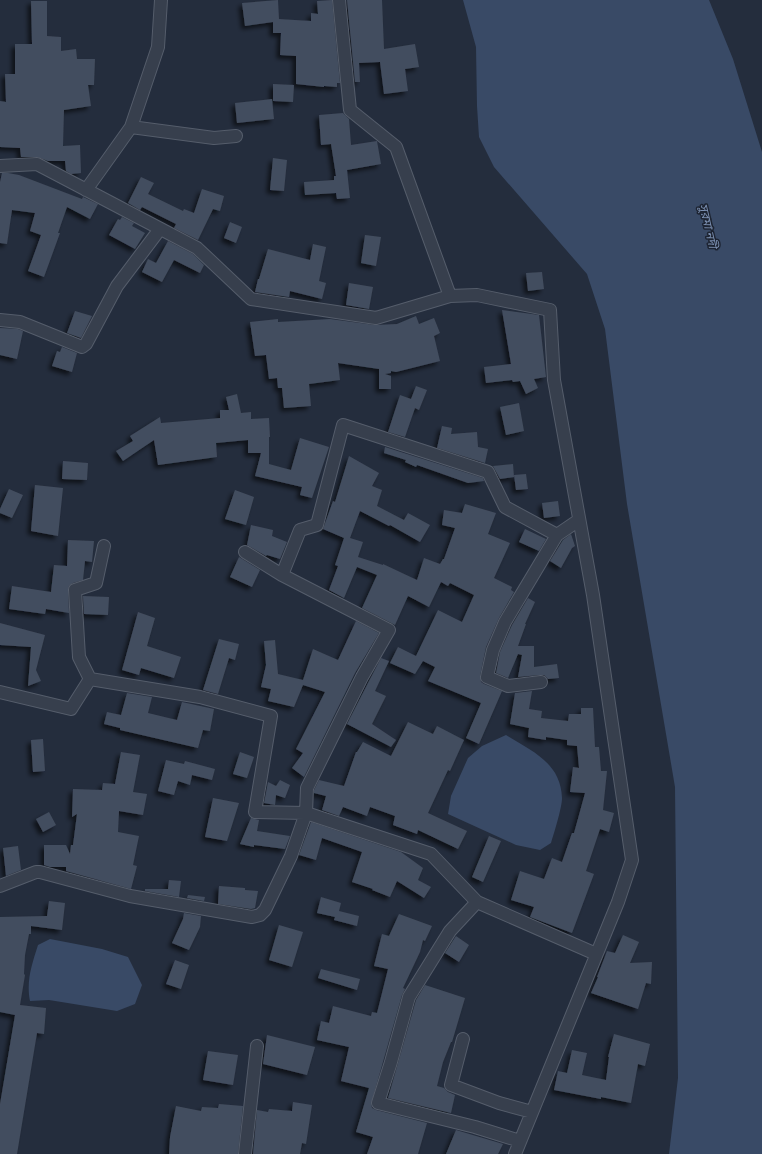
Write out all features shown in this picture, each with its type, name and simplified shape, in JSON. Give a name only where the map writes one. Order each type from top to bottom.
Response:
[{"type":"street","points":[[86,190],[131,127],[158,47],[161,0]]},
{"type":"street","points":[[339,0],[350,110],[396,148],[450,296]]},
{"type":"street","points":[[131,127],[214,138],[236,136]]},
{"type":"street","points":[[0,166],[37,164],[197,248],[251,299],[376,318],[450,296],[477,295],[550,310],[554,380],[593,595],[632,860],[618,902],[515,1154]]},
{"type":"street","points":[[0,320],[20,322],[82,347],[86,344],[116,286],[160,229]]},
{"type":"street","points":[[282,575],[300,530],[317,525],[343,424],[488,472],[505,507],[557,535]]},
{"type":"street","points":[[541,682],[508,686],[487,677],[493,650],[505,622],[557,535],[579,520]]},
{"type":"street","points":[[90,679],[79,657],[75,590],[96,583],[104,546]]},
{"type":"street","points":[[0,886],[36,872],[40,872],[130,896],[252,917],[260,915],[266,910],[291,856],[306,813],[307,788],[362,677],[389,630],[282,575],[245,552]]},
{"type":"street","points":[[90,679],[200,697],[271,716],[255,812],[306,813],[431,854],[477,902],[596,954]]},
{"type":"street","points":[[0,692],[71,709],[90,679]]},
{"type":"street","points":[[477,902],[450,931],[409,997],[378,1104],[475,1127],[520,1141]]},
{"type":"street","points":[[463,1039],[451,1085],[500,1103],[532,1112]]},
{"type":"street","points":[[245,1154],[257,1046]]},
{"type":"water","name":"সুরমা নদী","points":[[463,0],[709,0],[733,59],[762,152],[762,1154],[669,1154],[678,1078],[675,787],[627,504],[605,329],[587,274],[494,167],[479,137],[476,47]]},
{"type":"water","points":[[506,735],[543,759],[551,767],[560,786],[562,802],[551,843],[540,850],[516,845],[448,814],[451,796],[468,758],[482,746]]},
{"type":"water","points":[[50,939],[102,949],[128,957],[142,985],[135,1004],[117,1011],[49,1000],[30,1001],[29,980],[38,945]]},
{"type":"building","points":[[278,0],[279,19],[311,21],[311,13],[318,14],[317,1],[332,0],[340,83],[337,83],[337,87],[296,84],[296,56],[280,55],[281,33],[273,33],[273,22],[245,26],[242,3]]},
{"type":"building","points":[[347,0],[382,0],[384,49],[415,44],[419,67],[405,69],[408,91],[384,94],[380,62],[359,63],[360,82],[355,82]]},
{"type":"building","points":[[31,1],[47,1],[47,36],[61,37],[61,51],[76,49],[77,59],[95,59],[94,85],[88,85],[91,106],[64,110],[63,146],[80,145],[81,173],[71,174],[66,171],[65,161],[48,161],[37,157],[21,157],[20,148],[0,147],[0,101],[6,102],[5,74],[15,74],[15,44],[32,44]]},
{"type":"building","points":[[273,84],[294,85],[293,102],[273,101]]},
{"type":"building","points":[[272,99],[274,119],[237,123],[235,103]]},
{"type":"building","points":[[343,113],[349,119],[351,145],[377,141],[381,164],[347,170],[350,198],[337,199],[336,193],[305,195],[304,182],[334,180],[334,176],[336,176],[331,144],[321,145],[319,115]]},
{"type":"building","points":[[273,158],[287,160],[284,191],[270,190]]},
{"type":"building","points":[[2,173],[19,175],[82,199],[83,197],[98,204],[90,219],[67,207],[58,233],[60,233],[44,277],[28,271],[41,235],[30,231],[35,213],[12,210],[7,244],[0,243],[0,182]]},
{"type":"building","points":[[141,177],[154,183],[148,194],[183,211],[184,209],[194,213],[202,189],[224,196],[220,211],[213,209],[198,240],[174,228],[176,224],[142,207],[140,210],[128,203]]},
{"type":"building","points":[[122,217],[134,223],[132,226],[145,233],[135,249],[109,235],[118,219],[120,220]]},
{"type":"building","points":[[230,222],[242,227],[236,243],[224,238]]},
{"type":"building","points":[[365,235],[381,237],[376,266],[361,263]]},
{"type":"building","points":[[168,241],[193,254],[204,265],[200,273],[174,260],[162,282],[142,272],[148,259],[156,263]]},
{"type":"building","points":[[313,244],[326,247],[319,281],[326,283],[322,299],[290,291],[289,297],[255,292],[268,249],[310,260]]},
{"type":"building","points":[[542,272],[544,289],[528,291],[526,273]]},
{"type":"building","points":[[349,283],[373,287],[369,309],[346,305]]},
{"type":"building","points":[[502,310],[539,315],[546,377],[534,379],[538,388],[526,394],[520,381],[513,382],[512,380],[486,383],[484,367],[511,364]]},
{"type":"building","points":[[75,311],[92,316],[81,338],[67,333]]},
{"type":"building","points":[[416,316],[419,324],[434,318],[440,333],[434,336],[440,361],[396,372],[391,371],[391,373],[385,374],[391,376],[391,389],[379,389],[379,369],[338,363],[340,380],[309,384],[311,406],[284,408],[282,388],[278,388],[277,378],[269,379],[266,355],[255,356],[250,322],[278,319],[278,322],[330,319],[375,325],[397,324]]},
{"type":"building","points":[[0,328],[18,329],[23,331],[17,359],[0,355]]},
{"type":"building","points":[[62,347],[77,353],[72,372],[52,366],[57,351],[60,352]]},
{"type":"building","points":[[416,386],[427,390],[419,410],[415,408],[405,437],[388,432],[400,395],[411,399]]},
{"type":"building","points":[[237,394],[241,413],[251,412],[251,419],[269,418],[269,464],[291,470],[300,438],[329,447],[312,498],[300,495],[302,487],[255,476],[261,453],[248,453],[248,440],[216,443],[217,457],[158,465],[154,440],[123,461],[116,451],[133,441],[130,436],[160,417],[161,423],[220,418],[220,410],[229,410],[226,397]]},
{"type":"building","points":[[519,403],[524,431],[506,435],[500,407]]},
{"type":"building","points":[[442,426],[452,428],[451,434],[477,432],[478,447],[488,449],[485,463],[437,448]]},
{"type":"building","points":[[385,447],[483,478],[484,481],[468,483],[417,465],[416,467],[405,462],[406,460],[384,453]]},
{"type":"building","points":[[349,456],[379,473],[372,486],[382,490],[377,506],[404,520],[408,513],[430,525],[420,542],[390,525],[389,526],[360,511],[350,538],[363,542],[358,557],[383,564],[417,580],[424,558],[440,564],[444,559],[455,528],[442,525],[444,510],[462,513],[465,504],[496,513],[488,534],[510,543],[494,578],[512,587],[511,590],[514,592],[499,618],[486,647],[480,676],[481,682],[502,691],[479,744],[466,738],[481,703],[428,681],[435,667],[423,661],[415,674],[390,663],[398,647],[416,656],[438,610],[462,622],[474,595],[450,583],[448,586],[441,582],[429,607],[408,596],[395,625],[362,608],[377,575],[357,567],[344,598],[329,590],[338,566],[335,565],[344,538],[323,529],[333,501],[335,502]]},
{"type":"building","points":[[63,461],[88,463],[87,480],[62,479]]},
{"type":"building","points":[[513,464],[514,477],[500,479],[493,466]]},
{"type":"building","points":[[526,474],[528,489],[516,490],[514,475]]},
{"type":"building","points":[[35,485],[63,488],[58,536],[31,531]]},
{"type":"building","points":[[9,489],[23,495],[12,518],[0,513],[0,509]]},
{"type":"building","points":[[235,490],[254,497],[246,525],[225,519]]},
{"type":"building","points":[[558,501],[560,516],[544,518],[542,503]]},
{"type":"building","points":[[251,525],[273,530],[272,536],[287,542],[280,559],[266,556],[247,545]]},
{"type":"building","points":[[525,529],[546,539],[539,551],[519,542]]},
{"type":"building","points":[[571,534],[575,546],[572,548],[561,568],[550,561],[563,540]]},
{"type":"building","points":[[68,540],[94,541],[92,562],[85,561],[83,580],[69,586],[69,613],[46,609],[45,614],[9,609],[12,586],[51,592],[54,565],[67,566]]},
{"type":"building","points":[[239,557],[260,570],[252,587],[230,577]]},
{"type":"building","points":[[83,596],[109,597],[108,615],[84,614]]},
{"type":"building","points":[[528,598],[535,602],[525,624],[518,646],[534,646],[534,667],[557,664],[559,678],[548,679],[544,675],[518,677],[522,655],[518,654],[508,678],[496,673],[500,652],[512,625]]},
{"type":"building","points":[[138,612],[155,618],[147,646],[181,657],[174,678],[141,668],[139,675],[122,670]]},
{"type":"building","points":[[356,621],[379,633],[355,673],[304,777],[292,768],[303,753],[296,749],[325,692],[303,685],[294,707],[268,701],[271,689],[261,687],[266,665],[264,641],[275,640],[278,674],[303,680],[313,649],[338,660]]},
{"type":"building","points":[[0,623],[45,635],[36,670],[41,681],[28,686],[31,647],[0,645]]},
{"type":"building","points":[[219,639],[239,644],[235,660],[229,658],[218,694],[203,690]]},
{"type":"building","points":[[381,658],[389,661],[375,691],[386,696],[372,724],[396,740],[391,747],[347,724]]},
{"type":"building","points":[[532,691],[529,709],[542,711],[541,718],[568,721],[569,714],[581,714],[581,708],[593,708],[595,747],[599,747],[601,771],[607,771],[603,810],[614,813],[609,832],[600,829],[586,871],[594,874],[572,933],[530,917],[534,907],[511,900],[520,871],[544,879],[552,858],[562,862],[572,833],[574,833],[585,793],[570,792],[573,767],[579,768],[577,746],[567,745],[567,740],[546,737],[546,740],[528,737],[529,728],[510,724],[515,693]]},
{"type":"building","points":[[127,693],[152,697],[148,713],[177,720],[182,702],[214,709],[210,731],[203,730],[198,748],[120,730],[120,728],[104,724],[107,712],[121,715]]},
{"type":"building","points":[[408,722],[433,734],[437,726],[464,740],[428,813],[467,831],[458,849],[418,830],[417,834],[393,825],[395,816],[370,807],[367,816],[343,807],[339,816],[322,810],[326,796],[314,793],[319,780],[344,786],[356,752],[363,742],[391,756]]},
{"type":"building","points":[[43,739],[45,771],[33,772],[31,740]]},
{"type":"building","points":[[121,752],[140,755],[133,792],[147,794],[143,815],[119,811],[118,832],[139,836],[133,865],[137,866],[131,889],[66,871],[66,867],[50,867],[44,865],[44,845],[66,845],[70,854],[71,845],[73,845],[77,814],[72,817],[73,789],[102,790],[103,783],[115,784]]},
{"type":"building","points":[[240,752],[254,757],[247,778],[233,774]]},
{"type":"building","points":[[166,760],[184,764],[185,761],[215,769],[212,780],[192,775],[190,785],[178,781],[174,795],[158,791]]},
{"type":"building","points":[[280,780],[290,785],[285,798],[276,795],[275,805],[264,803],[268,782],[276,786]]},
{"type":"building","points":[[213,798],[239,803],[227,841],[205,837]]},
{"type":"building","points":[[49,812],[56,825],[43,832],[36,819]]},
{"type":"building","points":[[251,818],[259,820],[257,831],[290,836],[285,849],[254,845],[254,847],[240,844]]},
{"type":"building","points":[[311,822],[401,852],[423,868],[418,880],[431,887],[424,898],[397,881],[390,897],[352,882],[362,852],[322,838],[316,860],[299,855]]},
{"type":"building","points":[[489,836],[501,841],[483,882],[472,877]]},
{"type":"building","points":[[18,846],[21,870],[6,876],[3,848]]},
{"type":"building","points":[[169,880],[181,881],[179,897],[145,891],[145,889],[168,889]]},
{"type":"building","points":[[219,886],[245,888],[245,890],[258,891],[255,908],[251,909],[218,904]]},
{"type":"building","points":[[188,895],[205,897],[204,901],[187,898]]},
{"type":"building","points":[[321,897],[341,903],[339,911],[359,916],[357,926],[334,920],[335,917],[317,913]]},
{"type":"building","points":[[49,901],[65,903],[62,930],[31,926],[31,934],[29,934],[25,955],[25,975],[20,1005],[46,1008],[44,1034],[37,1033],[17,1154],[0,1154],[0,1104],[15,1015],[0,1012],[0,917],[47,916]]},
{"type":"building","points":[[184,913],[201,916],[200,927],[189,950],[172,943],[183,919]]},
{"type":"building","points":[[399,914],[432,926],[425,941],[423,940],[420,952],[403,988],[405,989],[371,1104],[372,1108],[376,1110],[427,1123],[418,1154],[367,1154],[373,1137],[356,1132],[369,1088],[341,1081],[349,1047],[317,1040],[321,1021],[329,1023],[333,1006],[371,1016],[372,1012],[377,1013],[388,969],[374,966],[382,934],[389,936]]},
{"type":"building","points":[[279,925],[303,932],[292,967],[269,960]]},
{"type":"building","points":[[623,935],[639,942],[630,963],[652,962],[651,984],[646,983],[638,1009],[591,993],[607,951],[615,953]]},
{"type":"building","points":[[456,936],[469,945],[459,962],[445,953]]},
{"type":"building","points":[[175,960],[189,965],[181,989],[166,984]]},
{"type":"building","points":[[321,969],[360,979],[357,990],[318,978]]},
{"type":"building","points":[[425,985],[465,998],[452,1042],[443,1062],[437,1086],[444,1088],[448,1092],[455,1095],[451,1113],[388,1098],[416,1000]]},
{"type":"building","points":[[614,1034],[650,1044],[645,1066],[638,1064],[631,1103],[554,1090],[558,1071],[567,1073],[572,1050],[587,1053],[582,1075],[606,1080],[608,1057]]},
{"type":"building","points":[[267,1035],[315,1047],[307,1075],[263,1064]]},
{"type":"building","points":[[208,1051],[238,1055],[233,1085],[203,1080]]},
{"type":"building","points":[[293,1102],[312,1105],[306,1144],[302,1143],[300,1154],[253,1154],[257,1110],[268,1112],[269,1109],[292,1111]]},
{"type":"building","points":[[219,1104],[243,1106],[238,1154],[169,1154],[170,1137],[176,1106],[201,1111],[202,1107],[218,1108]]},
{"type":"building","points":[[456,1130],[503,1144],[498,1154],[446,1154]]}]
